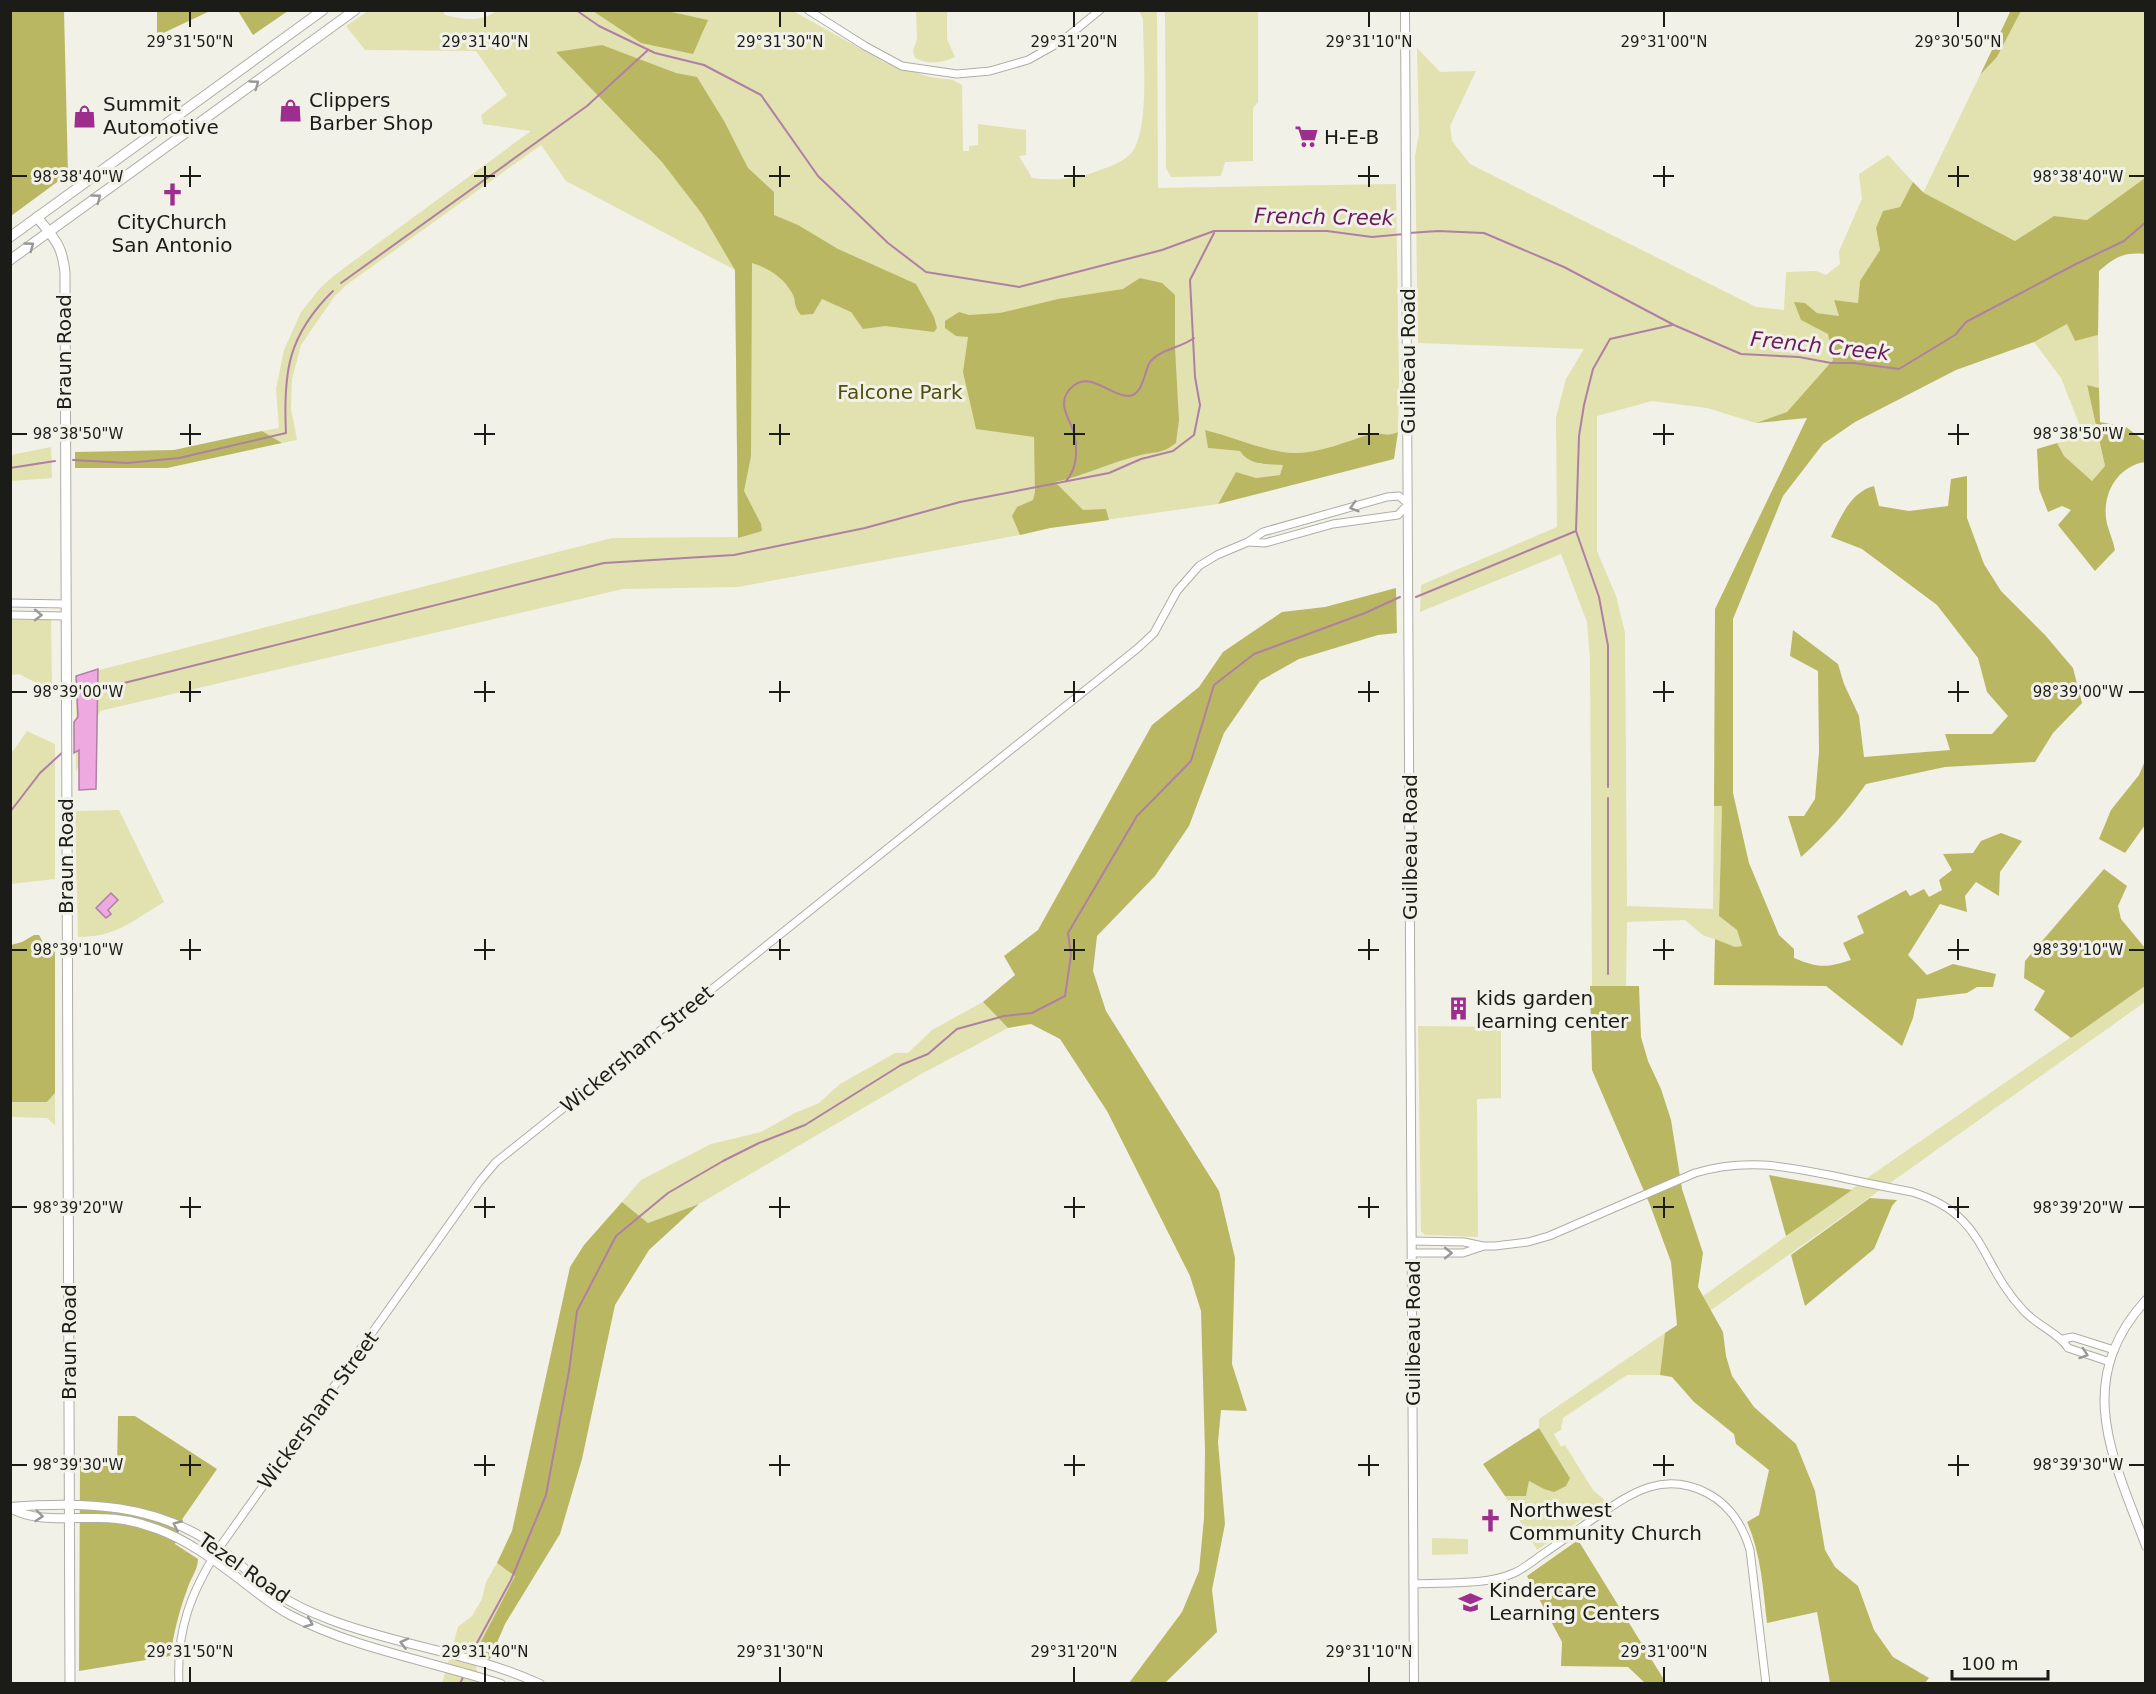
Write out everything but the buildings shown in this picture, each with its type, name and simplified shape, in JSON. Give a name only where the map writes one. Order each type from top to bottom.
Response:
[{"type":"main road","points":[[10,237],[322,10]]},
{"type":"main road","points":[[10,260],[355,10]]},
{"type":"main road","name":"Guilbeau Road","points":[[1405,10],[1414,1683]]},
{"type":"main road","name":"Braun Road","points":[[37,217],[63,253],[65,273],[70,1683]]},
{"type":"main road","points":[[2145,1300],[2126,1325],[2114,1350],[2104,1394],[2105,1426],[2112,1454],[2145,1546]]},
{"type":"main road","name":"Tezel Road","points":[[10,1508],[70,1504],[104,1505],[148,1514],[197,1534],[219,1548],[276,1593],[328,1619],[365,1633],[479,1662],[540,1683]]},
{"type":"main road","name":"Tezel Road","points":[[10,1508],[20,1513],[36,1516],[101,1518],[141,1524],[171,1535],[212,1559],[261,1597],[292,1617],[366,1645],[501,1683]]},
{"type":"street","points":[[808,10],[902,66],[957,74],[990,71],[1029,60],[1062,41],[1100,10]]},
{"type":"street","name":"Wickersham Street","points":[[179,1683],[179,1653],[186,1611],[195,1588],[212,1559],[495,1162],[1138,648],[1154,633],[1177,591],[1199,566],[1263,532],[1387,497],[1398,496],[1408,504],[1398,515],[1333,524],[1265,543],[1248,542]]},
{"type":"street","points":[[10,603],[65,604]]},
{"type":"street","points":[[10,615],[65,616]]},
{"type":"street","points":[[1412,1241],[1464,1242],[1483,1246],[1511,1245],[1539,1239],[1695,1173],[1713,1168],[1754,1163],[1784,1166],[1912,1192],[1926,1196],[1947,1207],[1974,1232],[2006,1288],[2022,1310],[2043,1328],[2063,1339],[2068,1348],[2110,1362]]},
{"type":"street","points":[[1412,1253],[1463,1253],[1483,1246]]},
{"type":"street","points":[[2063,1339],[2073,1337],[2114,1350]]},
{"type":"street","points":[[1413,1584],[1481,1581],[1512,1574],[1637,1491],[1662,1484],[1688,1486],[1719,1500],[1731,1512],[1745,1534],[1750,1550],[1766,1683]]},
{"type":"green space","name":"Falcone Park","points":[[368,11],[443,11],[445,15],[458,18],[478,19],[496,11],[593,11],[614,23],[620,11],[793,11],[886,63],[930,77],[953,80],[962,85],[963,151],[969,151],[969,146],[978,145],[978,124],[1026,130],[1026,155],[1019,156],[1032,178],[1067,179],[1092,173],[1117,163],[1132,152],[1138,141],[1143,108],[1144,69],[1143,19],[1139,11],[1157,11],[1158,188],[1396,184],[1398,432],[1371,434],[1325,449],[1295,453],[1262,448],[1205,430],[1208,448],[1240,451],[1260,464],[1283,465],[1280,475],[1256,478],[1236,472],[1218,504],[1049,528],[738,587],[623,589],[100,711],[76,772],[76,676],[612,538],[738,537],[735,270],[566,181],[541,145],[345,286],[334,297],[301,345],[292,379],[291,408],[297,440],[282,443],[262,431],[279,428],[276,389],[284,350],[301,312],[321,287],[531,131],[483,124],[481,115],[507,95],[476,51],[365,50],[346,26]]},
{"type":"green space","points":[[916,11],[947,11],[947,39],[955,57],[935,62],[925,62],[915,58],[913,51],[917,39]]},
{"type":"green space","points":[[1165,11],[1258,11],[1258,102],[1253,108],[1253,161],[1225,162],[1221,176],[1171,177],[1166,168]]},
{"type":"green space","points":[[2021,11],[2145,11],[2145,178],[2087,220],[2054,216],[2015,241],[1923,193],[1980,75],[1997,57]]},
{"type":"green space","points":[[1417,48],[1440,72],[1476,71],[1450,126],[1452,141],[1470,164],[1756,307],[1784,310],[1786,272],[1816,271],[1826,275],[1840,264],[1839,251],[1862,199],[1859,174],[1888,155],[1913,182],[1900,207],[1883,211],[1876,228],[1880,250],[1860,281],[1858,303],[1834,300],[1839,316],[1817,313],[1805,303],[1801,320],[1828,333],[1833,360],[1787,413],[1756,423],[1707,408],[1652,401],[1597,416],[1597,551],[1616,596],[1625,633],[1627,906],[1713,909],[1714,806],[1722,806],[1719,916],[1737,930],[1742,946],[1735,947],[1703,935],[1685,920],[1627,922],[1626,986],[1592,986],[1590,660],[1587,622],[1561,554],[1420,612],[1421,585],[1557,527],[1556,417],[1566,379],[1584,349],[1418,343],[1415,156],[1419,133]]},
{"type":"green space","points":[[2067,324],[2075,341],[2098,335],[2099,388],[2087,386],[2105,466],[2092,481],[2063,456],[2057,443],[2084,436],[2061,378],[2034,342]]},
{"type":"green space","points":[[51,447],[52,478],[11,481],[11,455]]},
{"type":"green space","points":[[51,619],[52,691],[19,674],[11,675],[11,620]]},
{"type":"green space","points":[[27,731],[55,744],[55,879],[11,884],[11,754]]},
{"type":"green space","points":[[119,810],[164,902],[123,927],[103,934],[78,937],[75,811]]},
{"type":"green space","points":[[2145,986],[2145,1002],[1711,1310],[1703,1296],[1870,1176]]},
{"type":"green space","points":[[983,1002],[1008,1028],[923,1073],[699,1204],[648,1223],[622,1202],[641,1180],[711,1144],[761,1132],[819,1103],[840,1084],[895,1053],[908,1053],[932,1030]]},
{"type":"green space","points":[[1418,1026],[1501,1027],[1501,1098],[1477,1099],[1478,1237],[1425,1235],[1421,1231]]},
{"type":"green space","points":[[55,1093],[55,1125],[47,1118],[11,1117],[11,1102],[47,1102]]},
{"type":"green space","points":[[1665,1333],[1660,1375],[1627,1375],[1563,1418],[1561,1430],[1554,1434],[1561,1447],[1565,1445],[1593,1490],[1607,1502],[1537,1550],[1505,1496],[1526,1496],[1529,1481],[1544,1489],[1570,1478],[1539,1428],[1539,1419]]},
{"type":"green space","points":[[1432,1538],[1468,1539],[1468,1554],[1432,1555]]},
{"type":"green space","points":[[497,1563],[516,1576],[474,1655],[479,1683],[442,1684],[458,1627],[472,1616],[482,1599],[486,1582]]},
{"type":"shaded area","points":[[11,10],[64,11],[68,174],[11,216]]},
{"type":"shaded area","points":[[157,10],[210,10],[210,11],[157,36]]},
{"type":"shaded area","points":[[2011,10],[2021,11],[1997,57],[1980,75]]},
{"type":"shaded area","points":[[238,11],[288,11],[253,35]]},
{"type":"shaded area","points":[[593,11],[667,11],[708,20],[693,54],[641,43]]},
{"type":"shaded area","points":[[602,45],[676,73],[697,77],[724,121],[748,168],[774,192],[774,215],[798,225],[838,249],[916,284],[934,317],[937,328],[934,332],[885,326],[863,329],[851,312],[822,299],[813,314],[801,315],[784,282],[769,270],[752,263],[751,456],[744,491],[761,524],[762,531],[738,538],[735,270],[702,214],[662,162],[556,52]]},
{"type":"shaded area","points":[[2145,178],[2145,254],[2120,257],[2099,271],[2098,335],[2075,341],[2067,324],[2034,342],[1956,370],[1855,422],[1823,444],[1783,496],[1733,619],[1733,793],[1749,863],[1779,935],[1794,949],[1794,958],[1822,966],[1851,960],[1843,943],[1864,933],[1857,916],[1906,890],[1910,896],[1924,889],[1929,897],[1942,890],[1939,880],[1952,870],[1943,854],[1973,853],[1981,841],[2001,833],[2022,841],[2000,872],[1999,896],[1976,882],[1965,896],[1967,912],[1940,904],[1908,955],[1927,975],[1953,964],[1996,974],[1993,987],[1977,987],[1967,993],[1917,999],[1913,1018],[1902,1046],[1826,986],[1714,985],[1715,939],[1735,947],[1742,946],[1737,930],[1719,916],[1722,806],[1714,806],[1715,609],[1807,418],[1756,423],[1787,412],[1833,360],[1828,334],[1801,320],[1794,302],[1805,303],[1817,313],[1839,316],[1834,300],[1858,303],[1860,281],[1880,250],[1876,228],[1883,211],[1900,207],[1913,182],[1924,193],[2015,241],[2054,216],[2087,220]]},
{"type":"shaded area","points":[[1140,278],[1162,283],[1175,295],[1179,420],[1176,443],[1162,451],[1143,454],[1055,482],[1083,510],[1106,509],[1109,520],[1050,528],[1020,535],[1012,516],[1017,507],[1033,500],[1035,492],[1034,437],[976,429],[963,372],[968,337],[956,336],[945,328],[945,321],[959,312],[969,315],[1000,313],[1058,299],[1123,289]]},
{"type":"shaded area","points":[[2087,385],[2099,388],[2100,422],[2126,427],[2146,442],[2145,462],[2136,464],[2120,474],[2110,489],[2106,518],[2115,550],[2095,571],[2058,525],[2071,510],[2062,506],[2048,512],[2039,489],[2037,449],[2057,443],[2064,456],[2092,481],[2105,466]]},
{"type":"shaded area","points":[[1205,430],[1261,447],[1295,453],[1324,449],[1371,434],[1398,432],[1394,459],[1218,504],[1236,472],[1256,478],[1280,475],[1283,465],[1254,462],[1240,451],[1208,448]]},
{"type":"shaded area","points":[[262,431],[282,443],[167,468],[75,468],[75,452],[174,450]]},
{"type":"shaded area","points":[[1967,476],[1967,518],[1984,564],[2001,591],[2045,635],[2073,668],[2082,703],[2053,733],[2035,762],[1945,767],[1866,784],[1836,822],[1801,857],[1788,816],[1804,816],[1815,799],[1819,752],[1818,671],[1790,656],[1793,630],[1838,664],[1844,684],[1859,716],[1864,757],[1950,750],[1945,734],[1992,734],[2008,716],[1987,692],[1978,658],[1937,605],[1862,549],[1831,537],[1853,499],[1866,489],[1874,486],[1879,506],[1909,511],[1948,506],[1951,479]]},
{"type":"shaded area","points":[[1396,588],[1397,633],[1378,635],[1299,659],[1260,681],[1224,733],[1189,826],[1155,876],[1097,936],[1093,971],[1106,1011],[1219,1191],[1235,1258],[1232,1364],[1247,1411],[1221,1410],[1218,1442],[1225,1524],[1212,1590],[1217,1632],[1165,1683],[1129,1683],[1182,1612],[1199,1571],[1204,1518],[1205,1452],[1201,1311],[1190,1276],[1107,1111],[1060,1039],[1031,1024],[1008,1028],[983,1002],[1015,975],[1004,956],[1038,930],[1152,725],[1199,687],[1223,652],[1282,612],[1325,607]]},
{"type":"shaded area","points":[[98,669],[96,789],[79,790],[79,750],[74,753],[74,722],[78,717],[76,676]]},
{"type":"shaded area","points":[[2145,761],[2145,825],[2125,853],[2099,839],[2111,810],[2139,775]]},
{"type":"shaded area","points":[[2104,869],[2127,886],[2118,906],[2121,919],[2145,948],[2145,986],[2071,1038],[2034,1010],[2045,991],[2024,978],[2025,961]]},
{"type":"shaded area","points":[[111,893],[118,900],[108,910],[111,914],[106,918],[96,908]]},
{"type":"shaded area","points":[[39,935],[45,946],[55,952],[55,1093],[47,1102],[11,1102],[11,945]]},
{"type":"shaded area","points":[[1590,986],[1639,986],[1641,1037],[1671,1120],[1682,1189],[1703,1253],[1698,1287],[1723,1332],[1726,1356],[1732,1376],[1754,1407],[1796,1444],[1815,1491],[1825,1550],[1835,1567],[1858,1586],[1874,1630],[1893,1657],[1929,1678],[1925,1683],[1830,1683],[1817,1612],[1767,1623],[1763,1584],[1752,1534],[1747,1522],[1759,1515],[1769,1470],[1736,1444],[1734,1434],[1694,1402],[1672,1377],[1660,1375],[1665,1333],[1677,1325],[1671,1262],[1650,1205],[1592,1070]]},
{"type":"shaded area","points":[[1769,1175],[1852,1190],[1786,1236]]},
{"type":"shaded area","points":[[1870,1198],[1897,1200],[1892,1206],[1874,1249],[1805,1306],[1791,1255]]},
{"type":"shaded area","points":[[622,1202],[648,1223],[699,1204],[649,1250],[615,1305],[582,1459],[560,1534],[505,1624],[490,1659],[474,1655],[515,1576],[497,1563],[512,1531],[570,1267],[584,1245]]},
{"type":"shaded area","points":[[118,1416],[135,1416],[217,1469],[183,1518],[175,1544],[198,1559],[179,1614],[170,1656],[79,1671],[80,1466],[117,1466]]},
{"type":"shaded area","points":[[1539,1428],[1570,1478],[1566,1486],[1554,1492],[1529,1481],[1526,1496],[1505,1496],[1483,1464]]},
{"type":"shaded area","points":[[1578,1540],[1666,1683],[1645,1683],[1628,1667],[1561,1666],[1562,1642],[1527,1576]]},
{"type":"waterway","name":"French Creek","points":[[576,10],[599,26],[655,53],[704,65],[761,95],[818,176],[888,243],[926,272],[1019,287],[1162,250],[1214,231],[1327,231],[1372,237],[1404,234]]},
{"type":"waterway","points":[[341,283],[587,106],[648,50]]},
{"type":"waterway","name":"French Creek","points":[[1409,233],[1438,231],[1484,233],[1564,267],[1674,325],[1741,354],[1799,357],[1831,363],[1854,363],[1899,369],[1955,335],[1966,322],[2124,241],[2146,222]]},
{"type":"waterway","points":[[96,690],[604,563],[734,555],[865,528],[960,502],[1109,473],[1141,459],[1173,451],[1194,435],[1200,405],[1195,377],[1190,280],[1214,233]]},
{"type":"waterway","points":[[73,460],[127,463],[179,458],[286,433],[286,391],[292,356],[306,323],[333,291]]},
{"type":"waterway","points":[[1608,787],[1608,646],[1599,597],[1576,531],[1579,436],[1593,369],[1610,339],[1672,325]]},
{"type":"waterway","points":[[1066,481],[1072,471],[1076,452],[1074,433],[1064,407],[1069,390],[1084,381],[1092,382],[1122,395],[1134,395],[1154,358],[1194,338]]},
{"type":"waterway","points":[[10,468],[55,461]]},
{"type":"waterway","points":[[1416,597],[1576,531]]},
{"type":"waterway","points":[[471,1654],[511,1580],[546,1495],[569,1371],[577,1311],[616,1236],[668,1193],[759,1143],[805,1125],[901,1065],[928,1054],[957,1029],[1004,1016],[1032,1013],[1065,996],[1071,955],[1068,933],[1137,816],[1191,761],[1214,685],[1254,654],[1365,613],[1400,597]]},
{"type":"waterway","points":[[10,812],[40,773],[64,751]]},
{"type":"waterway","points":[[1608,798],[1608,974]]},
{"type":"waterway","points":[[460,1684],[463,1677]]},
{"type":"place","name":"Clippers Barber Shop","points":[[291,111]]},
{"type":"place","name":"Summit Automotive","points":[[85,116]]},
{"type":"place","name":"H-E-B","points":[[1306,137]]},
{"type":"place","name":"CityChurch San Antonio","points":[[172,195]]},
{"type":"place","name":"kids garden learning center","points":[[1458,1009]]},
{"type":"place","name":"Northwest Community Church","points":[[1491,1521]]},
{"type":"place","name":"Kindercare Learning Centers","points":[[1471,1602]]}]
